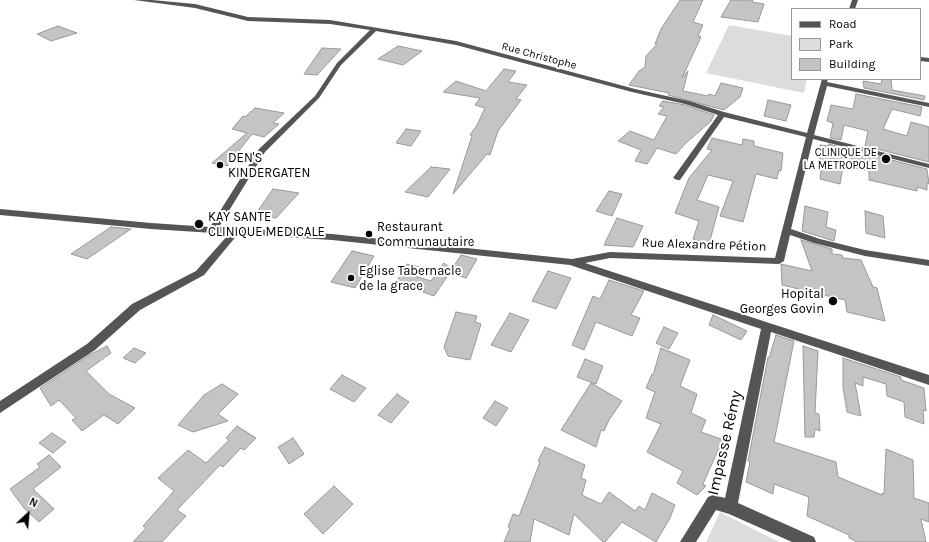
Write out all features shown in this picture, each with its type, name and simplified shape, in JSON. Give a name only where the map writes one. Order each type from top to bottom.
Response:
[{"type":"street","name":"Rue Christophe","points":[[137,0],[195,6],[248,19],[330,22],[456,43],[634,91],[687,102],[722,114],[784,128],[929,166]]},
{"type":"street","points":[[213,230],[262,151],[317,97],[339,64],[375,29]]},
{"type":"street","points":[[929,105],[824,81],[786,230],[817,241],[865,253],[929,263]]},
{"type":"street","points":[[677,178],[722,114]]},
{"type":"street","points":[[0,212],[213,230],[332,237],[571,262],[929,380]]},
{"type":"street","name":"Rue Alexandre Pétion","points":[[571,262],[610,255],[779,261],[786,230]]},
{"type":"street","points":[[0,408],[91,346],[136,307],[200,273],[236,231]]},
{"type":"street","name":"Impasse Rémy","points":[[687,542],[713,502],[730,507],[767,326]]},
{"type":"street","points":[[730,507],[809,542]]},
{"type":"green space","points":[[729,25],[791,36],[791,80],[807,80],[804,93],[706,73]]},
{"type":"green space","points":[[720,512],[779,542],[706,542]]},
{"type":"building","points":[[680,0],[703,0],[693,22],[703,25],[698,36],[701,37],[682,78],[688,71],[683,91],[715,96],[721,83],[743,88],[740,97],[724,110],[668,95],[669,93],[629,85],[639,71],[645,67],[646,56],[657,44],[655,44],[661,29]]},
{"type":"building","points":[[731,0],[753,0],[752,2],[764,4],[758,22],[721,17]]},
{"type":"building","points":[[58,26],[77,33],[51,41],[37,34]]},
{"type":"building","points":[[398,46],[422,51],[403,65],[378,59]]},
{"type":"building","points":[[322,48],[341,49],[317,75],[304,74]]},
{"type":"building","points":[[504,69],[516,71],[508,82],[527,85],[516,99],[521,100],[498,131],[490,155],[487,154],[453,194],[472,136],[470,135],[477,125],[485,108],[475,105],[480,98],[443,92],[456,81],[486,91]]},
{"type":"building","points":[[882,80],[891,80],[892,90],[925,96],[924,100],[864,88],[863,81],[881,84]]},
{"type":"building","points":[[856,94],[922,107],[920,116],[892,109],[883,129],[907,136],[911,122],[929,127],[929,162],[865,146],[868,131],[844,125],[841,140],[830,138],[833,123],[827,121],[831,105],[853,109]]},
{"type":"building","points":[[768,100],[791,105],[786,121],[764,116]]},
{"type":"building","points":[[663,101],[685,105],[714,115],[711,121],[676,154],[657,148],[647,164],[635,161],[641,150],[618,141],[630,131],[654,140],[667,116],[658,114],[664,107],[659,106]]},
{"type":"building","points":[[255,108],[284,113],[273,123],[279,124],[264,137],[252,134],[227,166],[212,163],[247,133],[232,129],[243,116],[245,117]]},
{"type":"building","points":[[406,129],[421,131],[411,146],[396,143]]},
{"type":"building","points":[[712,138],[742,145],[743,139],[754,141],[754,146],[783,153],[781,171],[779,170],[777,179],[756,174],[743,222],[720,216],[733,181],[708,175],[697,200],[719,207],[709,244],[693,239],[699,221],[675,213],[689,178],[712,150],[707,149]]},
{"type":"building","points":[[829,144],[840,147],[839,151],[863,156],[864,153],[927,169],[929,184],[927,183],[927,190],[917,187],[917,191],[869,180],[869,171],[843,166],[840,184],[820,179],[822,162],[819,161],[820,145],[828,146]]},
{"type":"building","points":[[431,167],[450,169],[428,197],[405,192]]},
{"type":"building","points":[[273,189],[299,193],[276,218],[255,215]]},
{"type":"building","points":[[609,191],[622,194],[612,216],[596,211]]},
{"type":"building","points":[[805,206],[828,212],[826,227],[836,230],[834,241],[802,231]]},
{"type":"building","points":[[865,211],[883,216],[885,238],[866,233]]},
{"type":"building","points":[[617,218],[643,226],[633,247],[604,245]]},
{"type":"building","points":[[111,227],[131,229],[87,259],[71,254]]},
{"type":"building","points":[[801,240],[832,249],[832,254],[842,255],[843,258],[861,260],[873,287],[877,288],[885,321],[847,312],[845,300],[782,285],[781,264],[812,271]]},
{"type":"building","points":[[352,251],[374,256],[355,288],[331,282]]},
{"type":"building","points":[[461,255],[477,259],[466,278],[450,273],[451,271],[434,296],[423,292],[425,289],[396,282],[407,264],[420,267],[415,276],[431,281],[444,263],[452,269]]},
{"type":"building","points":[[548,271],[571,278],[556,309],[532,301]]},
{"type":"building","points":[[609,280],[644,291],[631,315],[640,318],[632,336],[596,322],[584,350],[572,345],[593,296],[600,299]]},
{"type":"building","points":[[456,312],[477,316],[475,322],[481,324],[470,360],[448,356],[444,347]]},
{"type":"building","points":[[510,313],[529,320],[511,352],[491,345]]},
{"type":"building","points":[[713,315],[747,331],[741,340],[709,325]]},
{"type":"building","points":[[664,327],[678,333],[669,349],[656,343]]},
{"type":"building","points":[[776,335],[794,341],[774,442],[836,462],[838,477],[882,495],[882,493],[884,494],[886,449],[913,460],[914,498],[929,503],[929,522],[921,519],[926,542],[857,542],[849,538],[849,535],[807,516],[809,497],[774,484],[773,494],[746,482],[750,462],[748,461],[768,357],[769,358]]},
{"type":"building","points":[[107,346],[111,353],[86,371],[109,394],[135,408],[118,424],[104,415],[82,431],[72,420],[76,418],[59,400],[51,406],[40,388],[89,355]]},
{"type":"building","points":[[803,346],[818,351],[815,413],[819,414],[820,431],[815,429],[814,437],[805,437]]},
{"type":"building","points":[[134,348],[146,353],[135,363],[123,358]]},
{"type":"building","points":[[661,348],[690,360],[680,386],[697,394],[691,413],[706,420],[701,432],[724,440],[722,452],[718,450],[703,484],[706,486],[697,495],[677,483],[683,471],[647,452],[661,424],[646,418],[655,392],[646,388],[652,374],[653,375]]},
{"type":"building","points":[[843,358],[901,377],[901,380],[924,388],[926,411],[923,410],[924,424],[905,417],[904,402],[887,396],[886,384],[863,377],[863,386],[855,383],[861,416],[847,412],[843,387]]},
{"type":"building","points":[[585,359],[603,366],[596,384],[577,377]]},
{"type":"building","points":[[342,375],[366,388],[354,402],[330,389]]},
{"type":"building","points":[[591,383],[622,401],[609,420],[604,431],[601,430],[596,447],[561,430]]},
{"type":"building","points":[[222,384],[238,394],[218,414],[228,421],[193,432],[178,425],[204,395]]},
{"type":"building","points":[[397,394],[409,402],[391,423],[378,415]]},
{"type":"building","points":[[495,401],[508,408],[496,426],[483,418]]},
{"type":"building","points":[[237,426],[256,438],[244,450],[241,448],[223,467],[220,465],[177,510],[186,516],[162,542],[133,542],[146,528],[143,526],[174,491],[158,478],[188,450],[206,463],[229,440],[226,438]]},
{"type":"building","points":[[52,433],[66,442],[53,453],[39,443]]},
{"type":"building","points":[[293,438],[304,454],[289,464],[278,447]]},
{"type":"building","points":[[545,447],[585,465],[581,478],[586,480],[582,495],[601,504],[609,492],[635,511],[639,506],[645,510],[652,493],[675,505],[670,518],[656,542],[622,522],[605,542],[603,542],[574,514],[569,535],[534,519],[530,542],[504,542],[510,528],[508,527],[513,514],[519,516],[540,462],[538,461]]},
{"type":"building","points":[[49,455],[61,467],[33,489],[54,509],[39,522],[24,508],[10,489],[40,467],[37,464]]},
{"type":"building","points":[[334,486],[353,504],[323,534],[304,514]]},
{"type":"place","name":"CLINIQUE DE LA METROPOLE","points":[[886,159]]},
{"type":"place","name":"DEN'S KINDERGATEN","points":[[220,165]]},
{"type":"place","name":"KAY SANTE CLINIQUE MEDICALE","points":[[199,224]]},
{"type":"place","name":"Restaurant Communautaire","points":[[369,234]]},
{"type":"place","name":"Eglise Tabernacle de la grace","points":[[351,278]]},
{"type":"place","name":"Hopital Georges Govin","points":[[833,301]]}]
